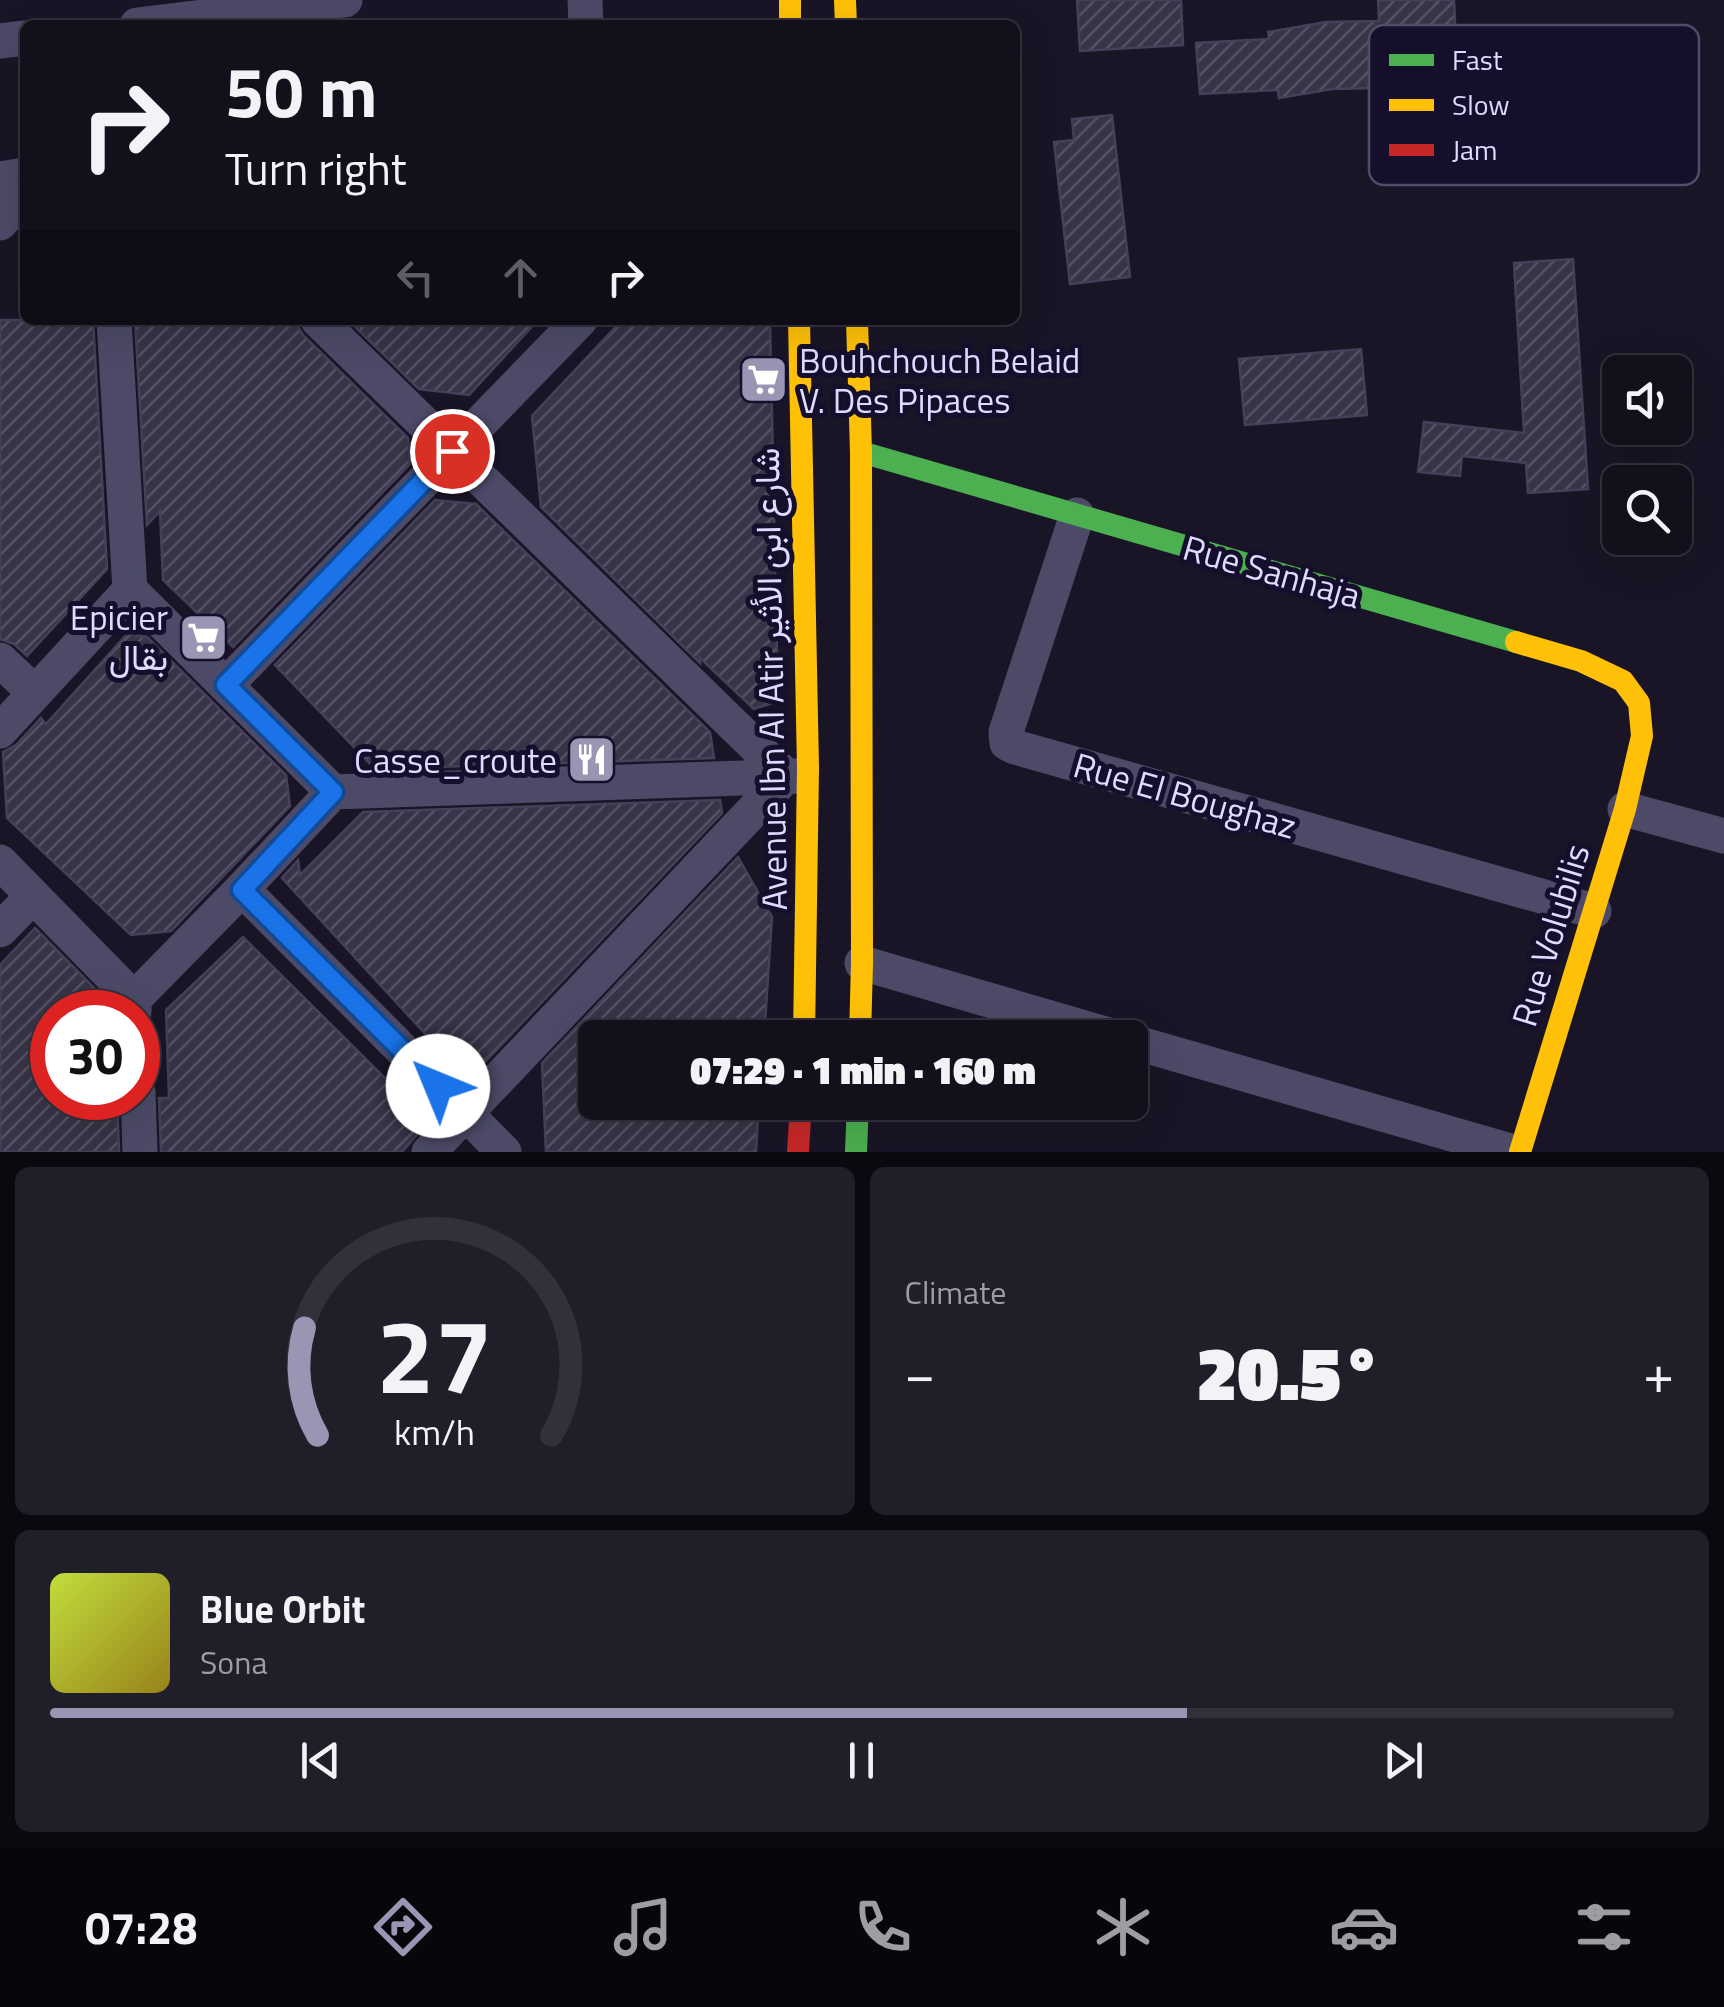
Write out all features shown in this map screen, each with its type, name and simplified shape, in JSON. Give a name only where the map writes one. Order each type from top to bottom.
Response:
[{"type":"street","points":[[180,20],[345,0]]},
{"type":"street","points":[[0,223],[20,201]]},
{"type":"street","points":[[114,325],[130,590],[333,792]]},
{"type":"street","points":[[323,325],[797,776]]},
{"type":"street","points":[[226,685],[575,325]]},
{"type":"street","name":"Avenue Ibn Al Atir شارع ابن الأثير","points":[[799,325],[797,776],[808,916],[805,1020]]},
{"type":"street","points":[[857,325],[861,452],[860,1020]]},
{"type":"street","name":"Rue Sanhaja","points":[[861,452],[1582,661],[1623,681],[1639,703],[1642,736]]},
{"type":"street","name":"Rue El Boughaz","points":[[1078,515],[1006,732],[1007,743],[1594,911]]},
{"type":"street","points":[[0,731],[130,590]]},
{"type":"street","points":[[0,660],[34,692]]},
{"type":"street","name":"Rue Volubilis","points":[[1517,1152],[1625,809],[1642,736]]},
{"type":"street","points":[[149,990],[333,792],[797,776]]},
{"type":"street","points":[[429,1152],[797,776]]},
{"type":"street","points":[[1625,809],[1724,836]]},
{"type":"street","points":[[0,862],[119,990]]},
{"type":"street","points":[[242,890],[504,1152]]},
{"type":"street","points":[[0,930],[33,896]]},
{"type":"street","points":[[862,963],[1058,1020]]},
{"type":"street","points":[[1148,1045],[1517,1152]]},
{"type":"street","points":[[139,1120],[140,1152]]},
{"type":"street","points":[[798,1152],[800,1120]]},
{"type":"street","points":[[856,1152],[857,1120]]},
{"type":"building","points":[[1077,0],[1181,0],[1183,45],[1080,51]]},
{"type":"building","points":[[1378,0],[1454,0],[1455,25],[1369,25],[1369,88],[1332,89],[1279,98],[1278,90],[1200,94],[1196,43],[1269,39],[1268,32],[1326,22],[1379,21]]},
{"type":"building","points":[[1112,115],[1130,277],[1070,284],[1054,142],[1074,140],[1072,119]]},
{"type":"building","points":[[1573,259],[1588,489],[1528,493],[1526,463],[1462,456],[1460,476],[1418,472],[1424,422],[1524,433],[1514,263]]},
{"type":"building","points":[[0,320],[20,320],[20,325],[93,325],[107,569],[27,656],[14,644],[0,639]]},
{"type":"building","points":[[135,325],[298,325],[303,335],[408,438],[410,464],[233,647],[163,580],[160,511],[147,525]]},
{"type":"building","points":[[353,325],[533,325],[469,395],[419,389]]},
{"type":"building","points":[[617,325],[770,325],[778,701],[754,709],[700,658],[700,663],[541,507],[532,416]]},
{"type":"building","points":[[1361,349],[1367,415],[1245,425],[1239,359]]},
{"type":"building","points":[[435,500],[476,504],[710,732],[714,758],[375,769],[275,665]]},
{"type":"building","points":[[127,634],[147,637],[286,775],[290,806],[171,931],[131,935],[7,818],[3,752],[16,745],[41,718],[46,724]]},
{"type":"building","points":[[720,800],[722,813],[485,1062],[452,1063],[282,878],[298,860],[300,875],[363,812]]},
{"type":"building","points":[[738,857],[772,917],[765,1020],[583,1020]]},
{"type":"building","points":[[35,928],[96,990],[30,990],[30,1120],[118,1120],[119,1152],[0,1152],[0,965]]},
{"type":"building","points":[[243,937],[413,1106],[420,1131],[402,1152],[161,1152],[160,1098],[169,1098],[166,1010]]},
{"type":"building","points":[[578,1025],[578,1120],[758,1120],[756,1152],[546,1152],[542,1063]]},
{"type":"traffic: fast","points":[[861,452],[1516,642]]},
{"type":"traffic: fast","points":[[856,1152],[857,1120]]},
{"type":"traffic: slow","points":[[790,0],[790,20]]},
{"type":"traffic: slow","points":[[845,0],[846,20]]},
{"type":"traffic: slow","points":[[799,325],[808,768],[804,1020]]},
{"type":"traffic: slow","points":[[857,325],[861,452],[860,1020]]},
{"type":"traffic: slow","points":[[1516,642],[1581,661],[1623,681],[1639,703],[1642,736],[1625,809],[1520,1152]]},
{"type":"traffic: jam","points":[[798,1152],[800,1120]]},
{"type":"place","name":"Bouhchouch Belaid V. Des Pipaces","points":[[764,380]]},
{"type":"place","name":"Epicier بقال","points":[[203,637]]},
{"type":"place","name":"Casse_croute","points":[[592,760]]},
{"type":"route","points":[[438,1086],[242,890],[333,792],[226,685],[452,451]]}]
